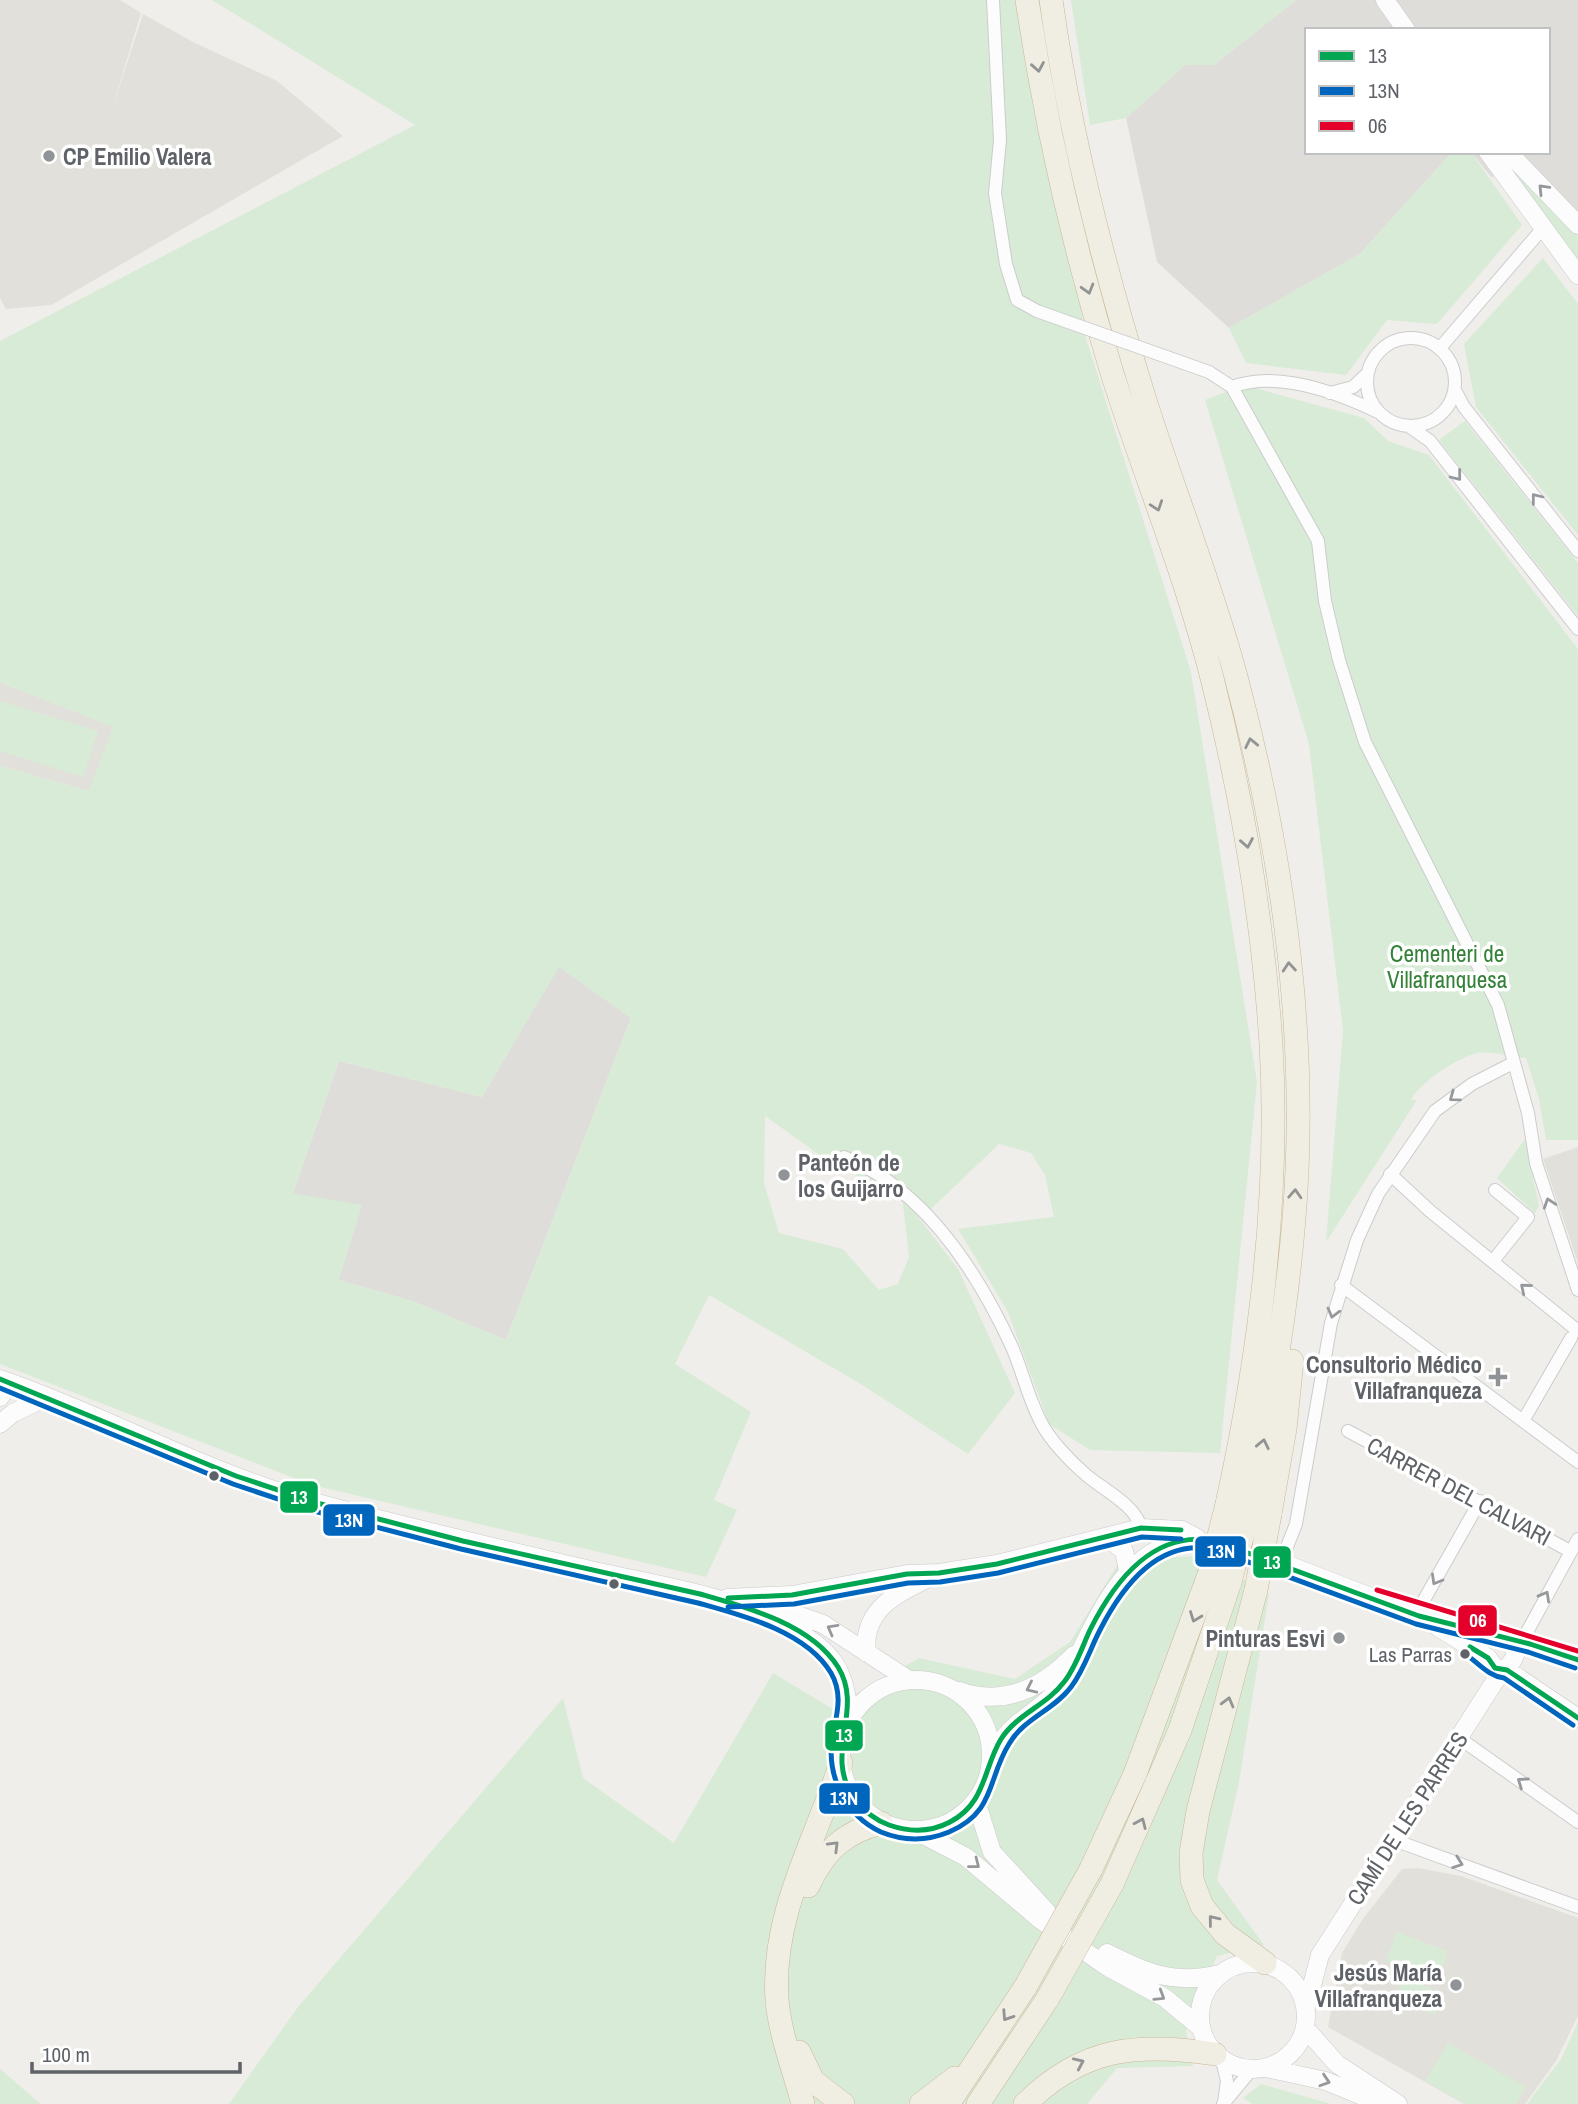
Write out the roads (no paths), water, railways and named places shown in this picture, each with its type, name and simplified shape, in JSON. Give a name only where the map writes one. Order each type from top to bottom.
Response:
[{"type":"highway","points":[[1027,0],[1065,203],[1112,375],[1211,676],[1254,883],[1271,1044],[1270,1197],[1256,1354],[1249,1509],[1256,1590],[1198,1811],[1191,1853],[1192,1880],[1202,1906],[1225,1934],[1272,1966]]},
{"type":"highway","points":[[948,2104],[1027,1986],[1091,1870],[1249,1509],[1276,1369],[1294,1223],[1296,1064],[1286,932],[1277,866],[1236,675],[1145,402],[1094,225],[1065,96],[1051,0]]},
{"type":"highway","points":[[978,2104],[1048,1998],[1112,1884],[1180,1730],[1220,1578]]},
{"type":"highway","points":[[803,2104],[777,2000],[778,1956],[786,1907],[841,1763]]},
{"type":"highway","points":[[843,2104],[813,2081],[798,2048],[788,2001],[788,1951],[804,1894],[822,1859],[835,1843],[849,1834],[881,1823]]},
{"type":"highway","points":[[921,2104],[947,2086],[987,2046]]},
{"type":"highway","points":[[1025,2104],[1046,2083],[1070,2067],[1094,2057],[1140,2049],[1219,2057]]},
{"type":"main road","points":[[1385,0],[1405,28]]},
{"type":"main road","points":[[1489,154],[1578,275]]},
{"type":"main road","points":[[1510,154],[1578,225]]},
{"type":"main road","points":[[1,1389],[9,1388],[264,1487],[458,1539],[784,1608],[816,1621],[909,1680]]},
{"type":"main road","points":[[0,1424],[13,1413],[39,1400]]},
{"type":"main road","points":[[729,1598],[792,1594],[907,1574],[939,1573],[1031,1557],[1141,1528],[1182,1530],[1197,1538],[1172,1542],[1157,1549],[1128,1570],[1107,1600],[1083,1645],[1074,1669],[1058,1690],[1016,1722],[992,1758]]},
{"type":"main road","points":[[1107,1537],[1124,1551],[1128,1570]]},
{"type":"main road","points":[[1275,1560],[1418,1615],[1578,1660]]},
{"type":"main road","points":[[867,1653],[867,1629],[881,1607],[901,1591],[939,1573]]},
{"type":"main road","points":[[729,1598],[787,1626],[821,1648],[836,1662],[844,1678],[849,1720]]},
{"type":"main road","points":[[1418,1615],[1496,1669],[1578,1718]]},
{"type":"main road","points":[[1496,1669],[1512,1640]]},
{"type":"main road","points":[[1496,1669],[1517,1650],[1512,1640]]},
{"type":"main road","points":[[1083,1645],[1054,1674],[1030,1689],[995,1698],[977,1698],[940,1683],[909,1680],[874,1693],[849,1720],[842,1741],[841,1763],[853,1798],[881,1823],[916,1831],[966,1857],[1042,1921],[1106,1966],[1165,1998],[1201,2028],[1219,2057],[1259,2069],[1326,2081],[1382,2104]]},
{"type":"main road","name":"CAMÍ DE LES PARRES","points":[[1306,2008],[1320,1955],[1459,1738],[1496,1669]]},
{"type":"main road","points":[[916,1831],[950,1823],[976,1801],[989,1773],[992,1758],[986,1726],[978,1712],[955,1690]]},
{"type":"main road","points":[[976,1801],[985,1837],[1002,1866],[1039,1905],[1072,1932],[1101,1950],[1165,1976],[1190,1981],[1220,1974],[1241,1964],[1296,1970],[1320,1955]]},
{"type":"main road","points":[[1259,2069],[1291,2054],[1305,2028],[1306,2008],[1297,1985],[1272,1966]]},
{"type":"main road","points":[[1201,2028],[1200,2016],[1205,1993],[1220,1974]]},
{"type":"main road","points":[[1305,2028],[1345,2070],[1398,2104]]},
{"type":"street","points":[[993,0],[1000,141],[995,193],[1006,264],[1017,300],[1037,311],[1209,372],[1232,387],[1318,541],[1325,601],[1339,660],[1365,742],[1499,1005],[1528,1113],[1536,1163],[1578,1290]]},
{"type":"street","points":[[1440,348],[1543,228]]},
{"type":"street","points":[[1330,393],[1353,387],[1367,374],[1374,357],[1388,344],[1406,338],[1424,339],[1440,348],[1450,360],[1455,375],[1455,390],[1451,402],[1434,420],[1410,427]]},
{"type":"street","points":[[1367,374],[1368,394],[1378,412],[1387,420],[1410,427],[1430,442],[1578,629]]},
{"type":"street","points":[[1232,387],[1262,379],[1330,393],[1378,412]]},
{"type":"street","points":[[1455,390],[1464,407],[1578,551]]},
{"type":"street","points":[[1275,1560],[1296,1524],[1321,1371],[1341,1285],[1357,1240],[1390,1174],[1435,1111],[1472,1084],[1513,1063]]},
{"type":"street","points":[[844,1157],[872,1168],[939,1226],[970,1269],[1012,1347],[1043,1427],[1083,1473],[1136,1515],[1141,1528]]},
{"type":"street","points":[[1390,1174],[1574,1334],[1523,1421]]},
{"type":"street","points":[[1493,1261],[1528,1217],[1495,1191]]},
{"type":"street","points":[[1341,1285],[1578,1462]]},
{"type":"street","name":"CARRER DEL CALVARI","points":[[1348,1431],[1570,1551]]},
{"type":"street","points":[[1418,1615],[1480,1501]]},
{"type":"street","points":[[1512,1640],[1578,1539]]},
{"type":"street","points":[[1459,1738],[1578,1822]]},
{"type":"street","points":[[1394,1840],[1578,1907]]},
{"type":"street","points":[[1219,2057],[1227,2081],[1223,2104]]},
{"type":"street","points":[[1223,2104],[1259,2069]]},
{"type":"place","name":"CP Emilio Valera","points":[[49,156]]},
{"type":"place","name":"Panteón de los Guijarro","points":[[784,1175]]},
{"type":"place","name":"Consultorio Médico Villafranqueza","points":[[1498,1377]]},
{"type":"place","name":"Pinturas Esvi","points":[[1339,1638]]},
{"type":"place","name":"Las Parras","points":[[1465,1654]]},
{"type":"place","name":"Jesús María Villafranqueza","points":[[1456,1985]]},
{"type":"park label","name":"Cementeri de Villafranquesa","points":[[1447,966]]}]
